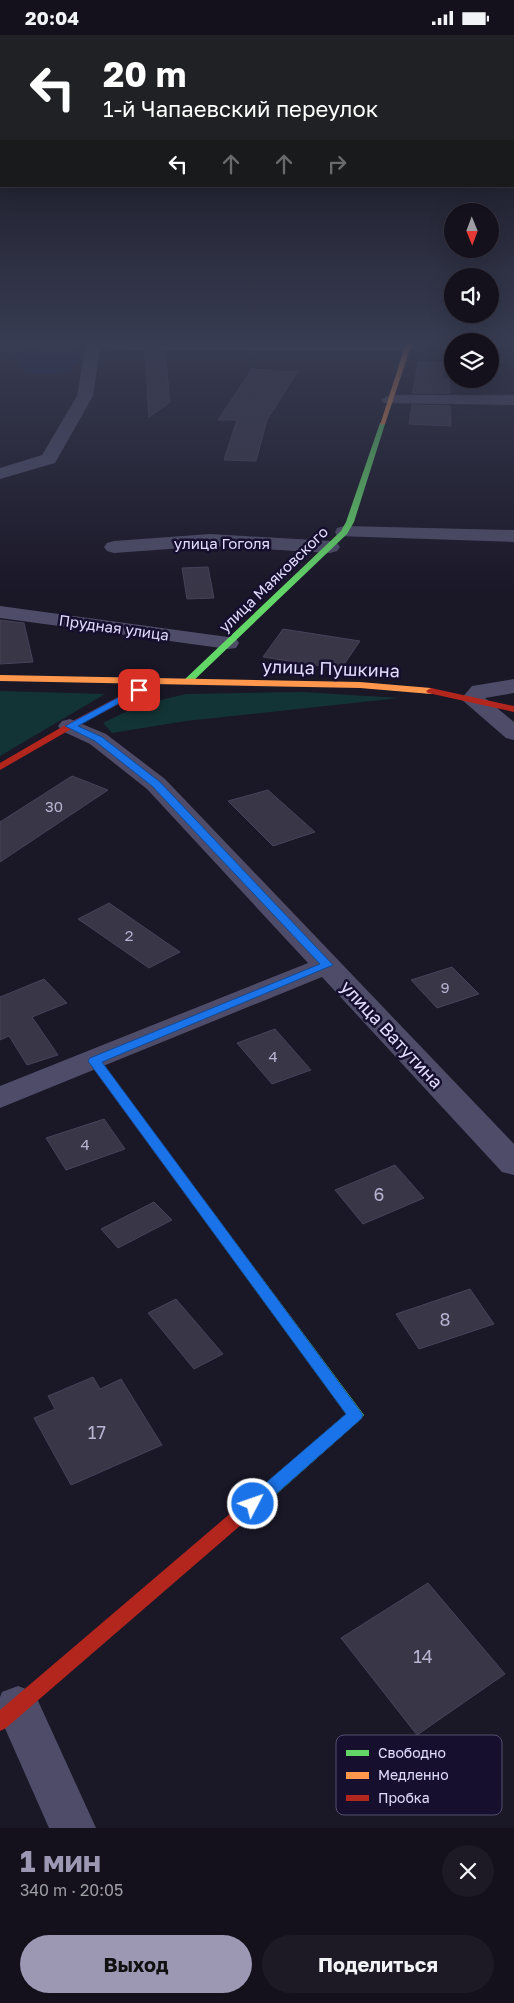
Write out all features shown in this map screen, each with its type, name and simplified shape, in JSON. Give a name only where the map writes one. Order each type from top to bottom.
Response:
[{"type":"street","points":[[0,474],[49,459],[67,427]]},
{"type":"street","name":"улица Маяковского","points":[[187,682],[344,532],[350,522],[380,427]]},
{"type":"street","points":[[344,532],[514,536]]},
{"type":"street","name":"улица Гоголя","points":[[114,547],[227,540],[330,547]]},
{"type":"street","name":"Прудная улица","points":[[0,612],[228,643]]},
{"type":"street","name":"улица Пушкина","points":[[0,678],[377,686],[426,691],[514,709]]},
{"type":"street","points":[[0,767],[70,726],[139,690],[144,681]]},
{"type":"street","points":[[514,686],[480,691],[472,699],[514,733]]},
{"type":"street","name":"улица Ватутина","points":[[70,726],[98,739],[156,784],[514,1164]]},
{"type":"street","points":[[0,1098],[327,965]]},
{"type":"street","points":[[72,1828],[9,1715],[356,1415],[94,1061]]},
{"type":"green space","points":[[0,691],[105,694],[0,756]]},
{"type":"green space","points":[[302,692],[400,698],[186,721],[112,733],[103,723],[140,705],[186,694]]},
{"type":"building","points":[[235,427],[265,427],[256,461],[224,460]]},
{"type":"building","points":[[208,567],[214,598],[187,599],[182,568]]},
{"type":"building","points":[[0,620],[24,623],[33,662],[0,664]]},
{"type":"building","points":[[283,629],[360,641],[341,669],[263,657]]},
{"type":"building","points":[[72,776],[108,790],[0,862],[0,822]]},
{"type":"building","points":[[268,790],[315,832],[273,846],[228,801]]},
{"type":"building","points":[[109,903],[180,952],[149,968],[78,919]]},
{"type":"building","points":[[452,967],[479,994],[437,1008],[411,980]]},
{"type":"building","points":[[44,979],[67,1003],[32,1017],[58,1055],[27,1065],[9,1036],[0,1040],[0,997]]},
{"type":"building","points":[[275,1029],[311,1070],[272,1084],[237,1043]]},
{"type":"building","points":[[104,1119],[125,1149],[66,1170],[46,1138]]},
{"type":"building","points":[[395,1165],[424,1198],[363,1224],[335,1190]]},
{"type":"building","points":[[154,1202],[172,1220],[118,1248],[101,1229]]},
{"type":"building","points":[[470,1289],[494,1324],[419,1349],[396,1314]]},
{"type":"building","points":[[176,1299],[223,1354],[194,1369],[148,1313]]},
{"type":"building","points":[[93,1377],[100,1389],[121,1379],[162,1445],[71,1485],[34,1418],[55,1409],[48,1396]]},
{"type":"building","points":[[428,1583],[505,1674],[417,1735],[341,1638]]},
{"type":"traffic: fast","points":[[187,682],[344,532],[350,522],[381,427]]},
{"type":"traffic: fast","points":[[196,1199],[356,1415],[265,1494]]},
{"type":"traffic: slow","points":[[0,678],[360,685],[431,691]]},
{"type":"traffic: jam","points":[[0,767],[70,726],[139,690],[144,681]]},
{"type":"traffic: jam","points":[[431,691],[514,709]]},
{"type":"traffic: jam","points":[[94,1061],[196,1199]]},
{"type":"traffic: jam","points":[[0,1722],[265,1494]]},
{"type":"route","points":[[139,690],[70,726],[98,739],[156,784],[327,965],[94,1061],[356,1415],[253,1504]]}]
